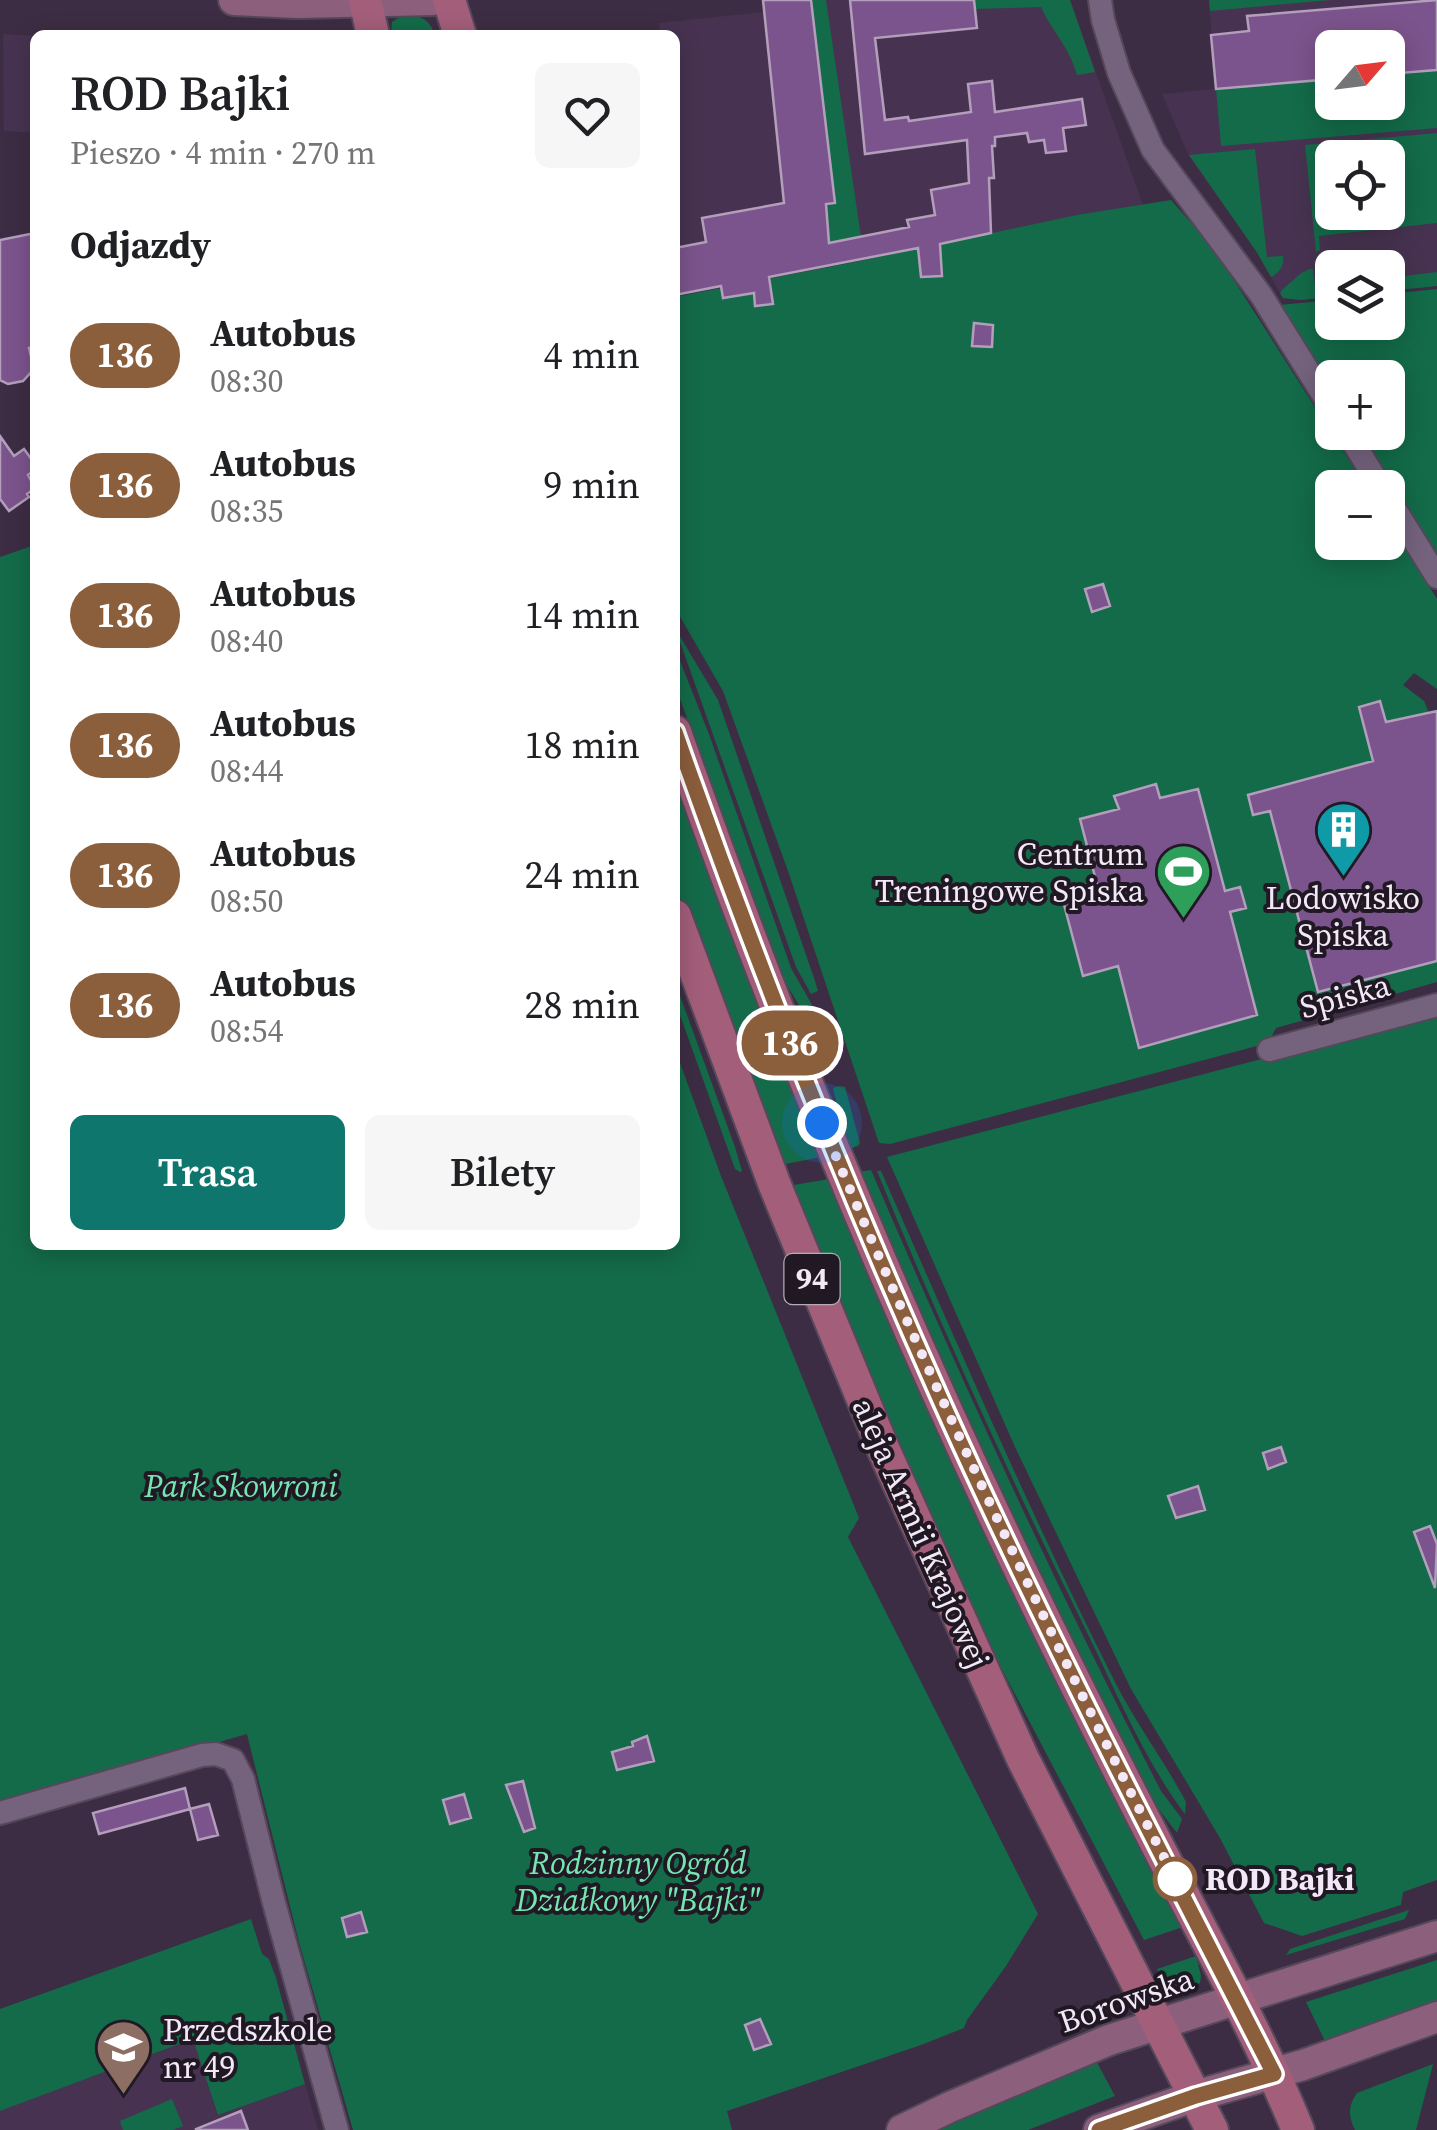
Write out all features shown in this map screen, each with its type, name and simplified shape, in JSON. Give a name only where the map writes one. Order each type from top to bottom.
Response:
[{"type":"main road","points":[[449,0],[458,30]]},
{"type":"main road","points":[[365,1],[372,30]]},
{"type":"main road","name":"94","points":[[680,746],[786,1033],[944,1405],[1028,1587],[1274,2074],[1298,2130]]},
{"type":"main road","name":"aleja Armii Krajowej","points":[[680,929],[774,1183],[889,1463],[1024,1758],[1212,2130]]},
{"type":"street","points":[[234,0],[433,0]]},
{"type":"street","points":[[1100,0],[1119,73],[1153,150],[1260,295],[1315,383]]},
{"type":"street","points":[[1405,525],[1437,577]]},
{"type":"street","name":"Spiska","points":[[1269,1050],[1437,1005]]},
{"type":"street","points":[[0,1813],[202,1755],[216,1754],[233,1760],[243,1779],[337,2130]]},
{"type":"street","name":"Borowska","points":[[902,2130],[1089,2048],[1437,1936]]},
{"type":"street","points":[[1099,2130],[1437,2016]]},
{"type":"shaded area","points":[[771,0],[1070,0],[1143,205],[680,293],[680,30],[660,30],[659,23],[765,12]]},
{"type":"shaded area","points":[[1209,0],[1437,0],[1437,286],[1405,289],[1405,250],[1315,250],[1315,299],[1283,298],[1256,251],[1189,156],[1162,94],[1216,89]]},
{"type":"shaded area","points":[[3,34],[30,36],[30,133],[4,131]]},
{"type":"shaded area","name":"Przedszkole nr 49","points":[[194,2039],[218,2115],[305,2084],[318,2130],[0,2130],[0,2111]]},
{"type":"green space","points":[[811,0],[826,0],[861,237],[826,243],[819,205],[835,202]]},
{"type":"green space","points":[[974,0],[1070,0],[1095,72],[1077,75],[1041,7],[975,9]]},
{"type":"green space","points":[[1209,0],[1330,0],[1210,11]]},
{"type":"green space","points":[[401,16],[413,16],[422,18],[432,30],[391,30],[392,22]]},
{"type":"green space","points":[[1437,70],[1437,128],[1221,146],[1216,89],[1315,80],[1315,120],[1405,120],[1405,73]]},
{"type":"green space","points":[[1437,133],[1437,223],[1405,227],[1405,140],[1360,140]]},
{"type":"green space","points":[[1315,144],[1315,230],[1373,230],[1319,236],[1320,250],[1316,250],[1305,145]]},
{"type":"green space","points":[[1255,149],[1267,257],[1283,256],[1281,268],[1271,277],[1189,155]]},
{"type":"green space","points":[[1171,200],[1214,249],[1315,407],[1315,450],[1342,450],[1355,470],[1315,470],[1315,560],[1405,560],[1405,548],[1437,599],[1437,689],[1414,673],[1403,685],[1424,701],[1429,713],[1437,715],[1437,982],[1276,1028],[1268,1043],[890,1144],[879,1143],[723,691],[680,617],[680,296],[1077,215]]},
{"type":"green space","points":[[1313,269],[1315,299],[1283,298],[1282,290],[1300,274]]},
{"type":"green space","points":[[1437,272],[1437,286],[1405,289],[1405,276]]},
{"type":"green space","points":[[1437,289],[1437,561],[1405,510],[1405,470],[1380,470],[1368,450],[1405,450],[1405,360],[1315,360],[1315,364],[1279,305],[1315,302],[1315,340],[1405,340],[1405,292]]},
{"type":"green space","points":[[30,547],[30,1250],[680,1250],[680,1063],[721,1176],[859,1518],[848,1537],[1038,1914],[964,2028],[727,2111],[732,2130],[353,2130],[299,1942],[247,1734],[0,1805],[0,557]]},
{"type":"green space","points":[[680,636],[718,700],[818,991],[811,994],[796,967]]},
{"type":"green space","points":[[680,661],[791,968],[815,1010],[805,1015],[779,972],[680,699]]},
{"type":"green space","points":[[680,784],[821,1157],[780,1165],[680,897]]},
{"type":"green space","points":[[680,996],[742,1171],[735,1169],[680,1015]]},
{"type":"green space","points":[[1437,1013],[1437,1880],[1403,1892],[1401,1905],[1302,1936],[1264,1923],[1220,1838],[1131,1689],[1015,1447],[887,1157]]},
{"type":"green space","points":[[845,1087],[860,1143],[848,1149],[833,1088]]},
{"type":"green space","points":[[871,1170],[1047,1561],[1161,1791],[1182,1819],[1177,1833],[1148,1795],[1000,1496],[857,1172]]},
{"type":"green space","points":[[877,1171],[881,1171],[1054,1557],[1124,1699],[1186,1802],[1185,1814],[1142,1745],[1027,1509]]},
{"type":"green space","points":[[829,1179],[1183,1927],[1144,1940],[982,1631],[788,1186]]},
{"type":"green space","points":[[1409,1910],[1405,1919],[1286,1955],[1290,1949]]},
{"type":"green space","points":[[251,1919],[262,1954],[269,1959],[276,1978],[305,2084],[218,2115],[193,2039],[0,2111],[0,2009]]},
{"type":"green space","points":[[1196,1956],[1200,1983],[1172,1993],[1157,1969]]},
{"type":"green space","points":[[1437,1960],[1437,2001],[1325,2041],[1306,2002]]},
{"type":"green space","points":[[1094,2057],[1115,2096],[1028,2130],[932,2130]]},
{"type":"green space","points":[[1433,2064],[1416,2130],[1355,2130],[1350,2111],[1357,2093]]},
{"type":"green space","points":[[172,2099],[183,2126],[173,2130],[123,2130],[120,2121]]},
{"type":"building","points":[[763,0],[811,0],[835,203],[826,204],[829,243],[909,227],[907,220],[935,215],[931,190],[969,183],[967,140],[865,154],[850,0],[974,0],[977,28],[875,38],[885,120],[908,117],[909,121],[971,112],[968,84],[992,81],[995,112],[1082,99],[1086,125],[1063,128],[1066,151],[1046,153],[1044,140],[1029,142],[1027,133],[995,137],[994,178],[989,178],[991,233],[940,244],[942,276],[921,277],[918,248],[769,277],[773,304],[755,306],[754,293],[723,298],[721,286],[680,294],[680,247],[706,242],[702,218],[784,203]]},
{"type":"building","points":[[1437,0],[1437,70],[1405,73],[1405,30],[1315,30],[1315,80],[1216,89],[1211,35],[1249,31],[1247,16]]},
{"type":"building","points":[[30,234],[30,373],[23,381],[8,384],[0,380],[0,240]]},
{"type":"building","points":[[974,323],[993,325],[992,347],[972,346]]},
{"type":"building","points":[[0,436],[14,456],[24,449],[30,457],[30,492],[29,497],[9,511],[0,499]]},
{"type":"building","points":[[1103,584],[1110,606],[1092,612],[1085,589]]},
{"type":"building","name":"Lodowisko Spiska","points":[[1380,701],[1386,722],[1437,711],[1437,961],[1318,992],[1270,811],[1253,815],[1248,795],[1373,761],[1359,707]]},
{"type":"building","points":[[1156,784],[1160,798],[1198,789],[1225,891],[1240,887],[1246,908],[1230,912],[1257,1015],[1139,1048],[1118,966],[1083,976],[1062,897],[1098,888],[1080,819],[1119,809],[1114,796]]},
{"type":"building","points":[[1281,1447],[1286,1462],[1268,1469],[1263,1453]]},
{"type":"building","points":[[1198,1486],[1205,1510],[1176,1518],[1168,1496]]},
{"type":"building","points":[[1430,1526],[1437,1544],[1435,1588],[1414,1532]]},
{"type":"building","points":[[647,1736],[654,1761],[617,1770],[612,1752],[633,1746],[632,1742]]},
{"type":"building","points":[[523,1781],[535,1828],[524,1832],[506,1785]]},
{"type":"building","points":[[185,1788],[190,1809],[99,1834],[93,1813]]},
{"type":"building","points":[[464,1794],[471,1818],[450,1824],[443,1800]]},
{"type":"building","points":[[209,1804],[218,1835],[198,1840],[190,1809]]},
{"type":"building","points":[[361,1912],[367,1932],[347,1937],[342,1918]]},
{"type":"building","points":[[760,2019],[771,2044],[754,2050],[745,2025]]},
{"type":"building","points":[[241,2111],[248,2130],[196,2130],[196,2129]]},
{"type":"bus line","name":"136","points":[[680,746],[786,1033],[944,1405],[1028,1587],[1274,2074],[1099,2130]]},
{"type":"place","name":"Lodowisko Spiska","points":[[1343,878]]},
{"type":"place","name":"Centrum Treningowe Spiska","points":[[1183,921]]},
{"type":"place","name":"ROD Bajki","points":[[1175,1879]]},
{"type":"place","name":"Przedszkole nr 49","points":[[124,2097]]},
{"type":"route","points":[[822,1123],[1028,1587],[1182,1892],[1175,1879]]},
{"type":"park label","name":"Park Skowroni","points":[[241,1486]]},
{"type":"park label","name":"Rodzinny Ogród Działkowy \"Bajki\"","points":[[638,1882]]}]
